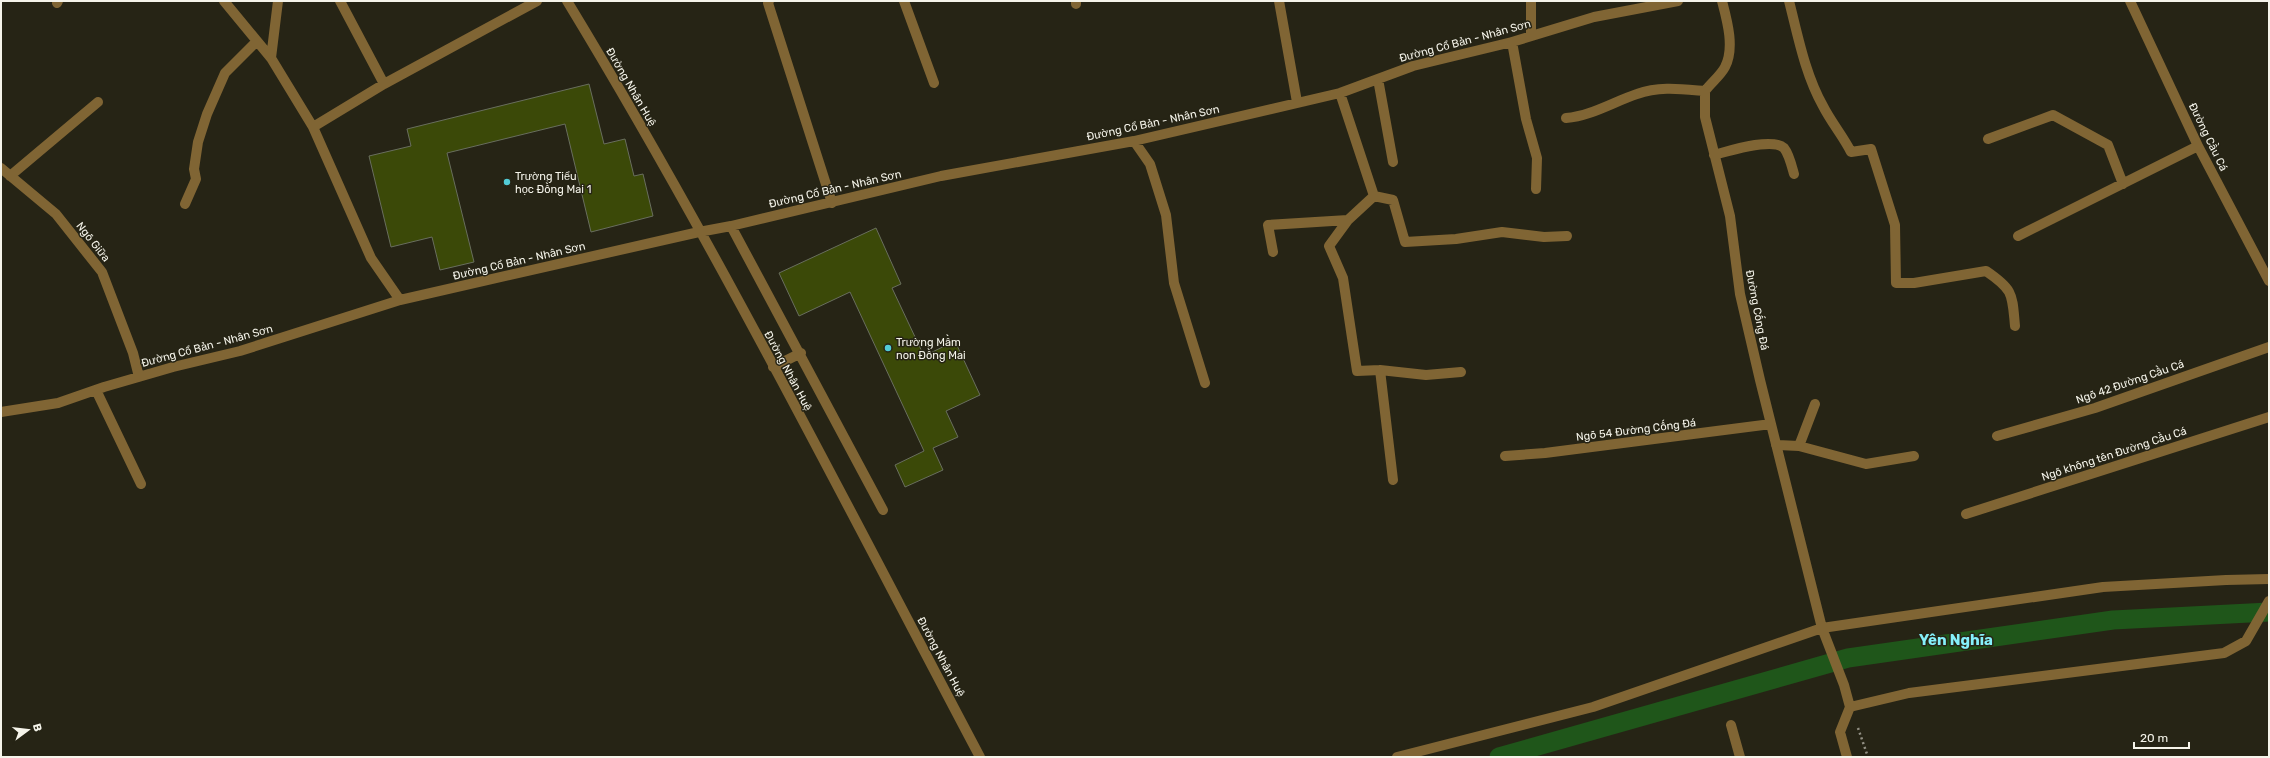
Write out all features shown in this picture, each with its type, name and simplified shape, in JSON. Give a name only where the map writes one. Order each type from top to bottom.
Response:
[{"type":"street","points":[[224,1],[271,58],[313,127],[371,258],[400,300]]},
{"type":"street","points":[[271,58],[278,1]]},
{"type":"street","points":[[340,1],[384,84]]},
{"type":"street","points":[[313,127],[384,84],[537,1]]},
{"type":"street","name":"Đường Nhân Huệ","points":[[567,1],[609,71],[773,367],[980,757]]},
{"type":"street","points":[[769,1],[768,3],[832,203]]},
{"type":"street","points":[[904,1],[934,83]]},
{"type":"street","points":[[1279,1],[1297,102]]},
{"type":"street","points":[[1531,1],[1531,36]]},
{"type":"street","name":"Đường Cổ Bản - Nhân Sơn","points":[[1,412],[58,403],[139,377],[240,351],[400,300],[832,203],[941,176],[1134,141],[1340,93],[1413,66],[1512,42],[1594,17],[1678,1]]},
{"type":"street","points":[[1566,118],[1586,115],[1637,94],[1656,89],[1667,88],[1705,91],[1725,68],[1728,57],[1729,41],[1722,1]]},
{"type":"street","points":[[1789,1],[1803,56],[1822,105],[1842,134],[1851,152],[1871,149],[1894,225],[1896,283],[1914,283],[1986,271],[2005,284],[2012,297],[2015,326]]},
{"type":"street","name":"Đường Cầu Cá","points":[[2130,1],[2198,146],[2269,281]]},
{"type":"street","points":[[185,204],[196,179],[194,169],[198,142],[206,114],[225,73],[257,41]]},
{"type":"street","points":[[1512,42],[1526,119],[1537,158],[1536,189]]},
{"type":"street","points":[[1378,79],[1393,162]]},
{"type":"street","name":"Đường Cống Đá","points":[[1705,91],[1705,117],[1730,216],[1740,294],[1822,628],[1844,685],[1850,707]]},
{"type":"street","points":[[1340,93],[1374,196]]},
{"type":"street","points":[[10,176],[98,102]]},
{"type":"street","points":[[1988,139],[2053,115],[2108,145],[2124,184]]},
{"type":"street","points":[[1134,141],[1150,164],[1166,215],[1174,283],[1205,383]]},
{"type":"street","points":[[1714,154],[1751,146],[1776,144],[1784,149],[1794,174]]},
{"type":"street","points":[[2018,236],[2198,146]]},
{"type":"street","name":"Ngõ Giữa","points":[[1,168],[56,214],[102,272],[133,353],[139,377]]},
{"type":"street","points":[[1374,196],[1348,220],[1329,246],[1343,278],[1357,371],[1380,370],[1426,376],[1461,372]]},
{"type":"street","points":[[1374,196],[1393,200],[1405,242],[1456,239],[1502,232],[1544,236],[1567,236]]},
{"type":"street","points":[[1273,252],[1268,225],[1348,220]]},
{"type":"street","points":[[731,226],[801,353],[883,510]]},
{"type":"street","name":"Ngõ 42 Đường Cầu Cá","points":[[1997,436],[2095,408],[2269,347]]},
{"type":"street","points":[[773,367],[801,353]]},
{"type":"street","points":[[1380,370],[1393,480]]},
{"type":"street","points":[[96,390],[141,484]]},
{"type":"street","points":[[1799,446],[1815,404]]},
{"type":"street","name":"Ngõ không tên Đường Cầu Cá","points":[[1966,514],[2269,417]]},
{"type":"street","name":"Ngõ 54 Đường Cống Đá","points":[[1505,456],[1545,453],[1771,424]]},
{"type":"street","points":[[1776,445],[1799,446],[1866,464],[1914,456]]},
{"type":"street","points":[[1397,757],[1593,707],[1822,628],[2103,587],[2269,579]]},
{"type":"street","points":[[1847,757],[1840,732],[1850,707],[1909,693],[2224,653],[2246,641],[2269,601]]},
{"type":"street","points":[[1731,725],[1740,757]]},
{"type":"path","points":[[1850,707],[1868,757]]},
{"type":"building","points":[[589,84],[604,144],[625,139],[634,176],[643,174],[653,216],[591,232],[565,124],[447,153],[474,262],[440,270],[432,237],[391,247],[369,156],[411,146],[407,129]]},
{"type":"building","points":[[876,228],[901,284],[892,288],[924,356],[955,341],[980,395],[946,411],[958,437],[933,448],[943,470],[905,487],[895,465],[924,451],[850,292],[799,316],[779,273]]},
{"type":"waterway","points":[[1499,757],[1848,658],[2113,620],[2269,612]]},
{"type":"place","name":"Trường Tiểu học Đồng Mai 1","points":[[507,182]]},
{"type":"place","name":"Trường Mầm non Đồng Mai","points":[[888,348]]},
{"type":"district","name":"Yên Nghĩa","points":[[1956,640]]}]
